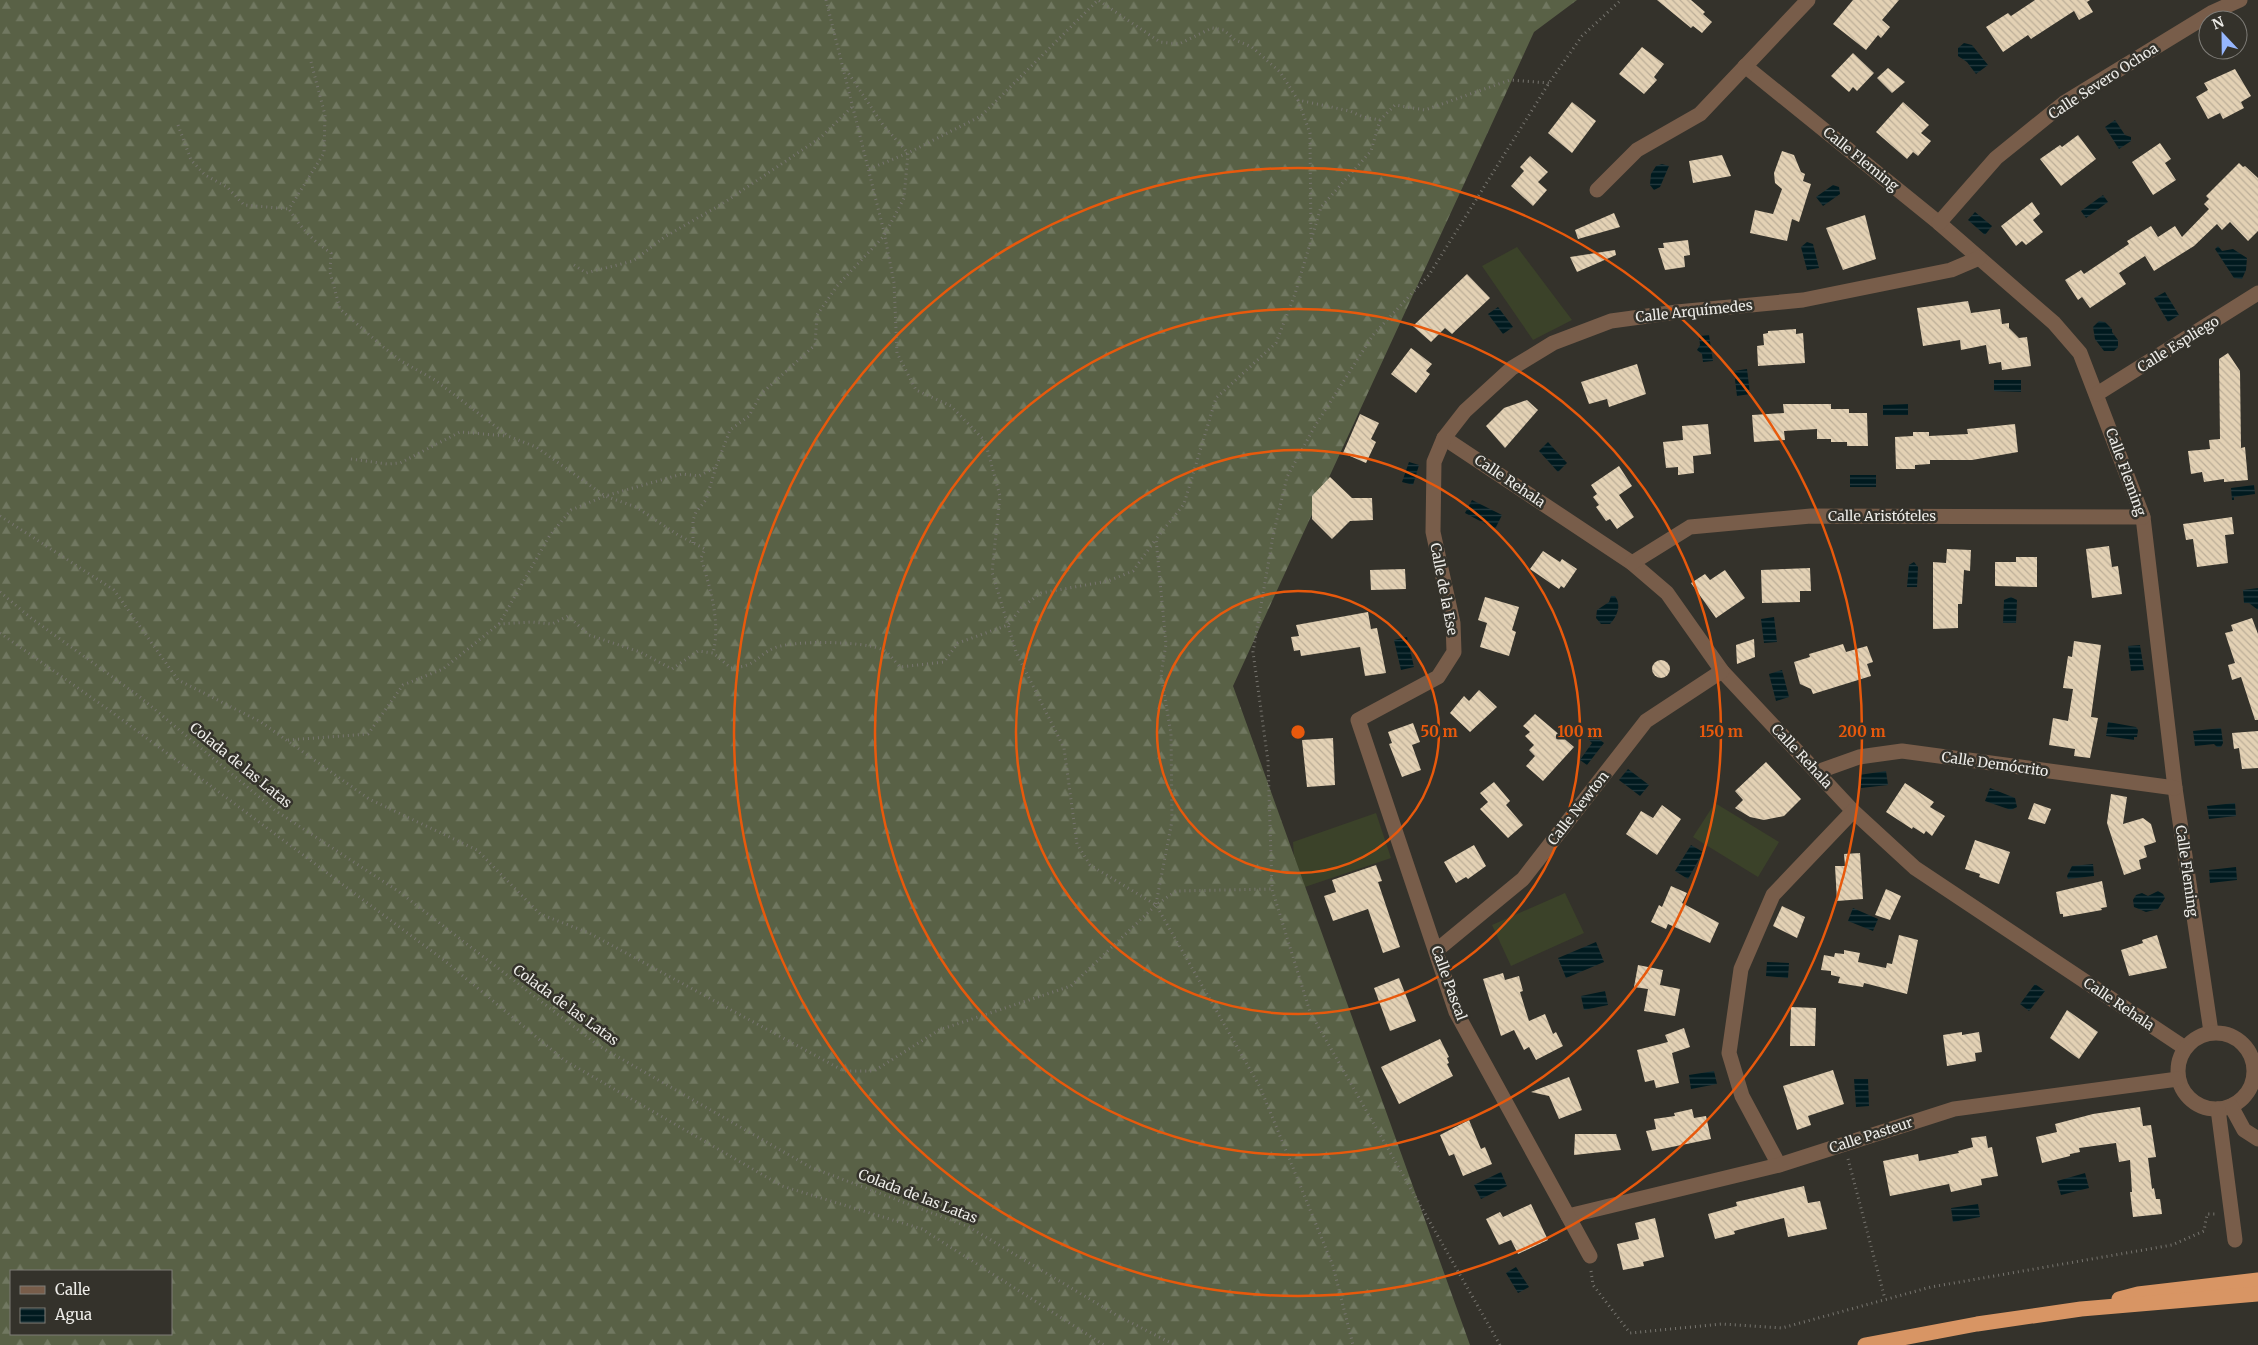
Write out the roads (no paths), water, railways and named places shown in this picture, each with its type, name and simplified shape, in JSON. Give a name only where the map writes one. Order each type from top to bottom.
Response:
[{"type":"highway","points":[[2081,1309],[2138,1294],[2258,1271]]},
{"type":"highway","points":[[2138,1294],[2258,1280]]},
{"type":"highway","points":[[1865,1345],[1977,1324],[2081,1309],[2258,1294]]},
{"type":"street","points":[[1597,190],[1637,150],[1700,114],[1808,0]]},
{"type":"street","name":"Calle Severo Ochoa","points":[[1939,223],[1996,158],[2064,103],[2213,12],[2240,0]]},
{"type":"street","name":"Calle Fleming","points":[[1745,66],[1939,223],[2054,323],[2080,353],[2143,517],[2175,788],[2211,1032]]},
{"type":"street","name":"Calle Arquímedes","points":[[1444,438],[1465,411],[1512,368],[1553,343],[1611,321],[1677,312],[1803,300],[1951,270],[1979,258]]},
{"type":"street","name":"Calle Espliego","points":[[2097,394],[2258,293]]},
{"type":"street","name":"Calle Rehala","points":[[1444,438],[1632,563],[1668,593],[1722,671],[1853,811],[1915,868],[2185,1048]]},
{"type":"street","name":"Calle de la Ese","points":[[1358,720],[1438,677],[1454,652],[1453,623],[1433,532],[1434,462],[1444,438]]},
{"type":"street","name":"Calle Aristóteles","points":[[1632,563],[1690,527],[1811,516],[2143,517]]},
{"type":"street","name":"Calle Newton","points":[[1437,950],[1523,879],[1646,721],[1722,671]]},
{"type":"street","name":"Calle Pascal","points":[[1358,720],[1437,950],[1456,1012],[1590,1256]]},
{"type":"street","name":"Calle Demócrito","points":[[1817,772],[1859,757],[1902,751],[2175,788]]},
{"type":"street","points":[[1779,1165],[1742,1096],[1729,1053],[1741,969],[1773,895],[1853,811]]},
{"type":"street","points":[[2211,1032],[2226,1034],[2240,1041],[2254,1052],[2252,1084],[2244,1098],[2224,1108],[2200,1106],[2186,1095],[2178,1079],[2178,1063],[2185,1048],[2196,1038],[2211,1032]]},
{"type":"street","name":"Calle Pasteur","points":[[1568,1216],[1779,1165],[1954,1108],[2178,1079]]},
{"type":"street","points":[[2224,1108],[2244,1130],[2258,1140]]},
{"type":"street","points":[[2224,1108],[2235,1240]]},
{"type":"water","points":[[1964,43],[1972,45],[1988,65],[1976,74],[1967,62],[1958,56],[1958,48]]},
{"type":"water","points":[[2115,120],[2125,135],[2131,137],[2131,141],[2119,149],[2105,127]]},
{"type":"water","points":[[1662,164],[1669,166],[1660,187],[1654,190],[1650,185],[1651,174],[1656,166]]},
{"type":"water","points":[[1833,185],[1839,187],[1840,194],[1823,206],[1816,197]]},
{"type":"water","points":[[2103,195],[2108,202],[2086,218],[2081,211]]},
{"type":"water","points":[[1975,212],[1992,226],[1985,235],[1968,220]]},
{"type":"water","points":[[1807,242],[1813,244],[1819,268],[1807,270],[1801,247]]},
{"type":"water","points":[[2218,246],[2222,251],[2233,249],[2247,258],[2246,270],[2242,279],[2234,278],[2215,249]]},
{"type":"water","points":[[2165,292],[2179,315],[2168,322],[2154,298]]},
{"type":"water","points":[[1498,307],[1513,327],[1503,334],[1488,314]]},
{"type":"water","points":[[2099,321],[2105,322],[2112,329],[2118,340],[2118,347],[2114,351],[2104,351],[2095,339],[2093,327]]},
{"type":"water","points":[[1709,335],[1713,361],[1703,362],[1702,354],[1697,350],[1700,345],[1699,336]]},
{"type":"water","points":[[1747,369],[1750,394],[1737,396],[1734,371]]},
{"type":"water","points":[[1994,380],[2021,380],[2021,392],[1994,391]]},
{"type":"water","points":[[1908,404],[1908,415],[1883,415],[1883,405]]},
{"type":"water","points":[[1548,442],[1567,463],[1558,472],[1539,451]]},
{"type":"water","points":[[1409,462],[1419,465],[1413,485],[1402,482]]},
{"type":"water","points":[[1850,475],[1876,475],[1876,487],[1850,487]]},
{"type":"water","points":[[2254,485],[2255,494],[2234,497],[2234,500],[2232,500],[2231,488]]},
{"type":"water","points":[[1472,500],[1502,515],[1495,529],[1465,513]]},
{"type":"water","points":[[1914,562],[1918,567],[1917,587],[1907,587],[1909,565]]},
{"type":"water","points":[[2258,588],[2258,610],[2249,603],[2244,603],[2243,590]]},
{"type":"water","points":[[1611,596],[1615,596],[1618,607],[1615,618],[1610,624],[1601,624],[1596,618],[1597,610],[1609,602]]},
{"type":"water","points":[[2011,597],[2017,600],[2016,623],[2003,623],[2004,600]]},
{"type":"water","points":[[1774,617],[1777,642],[1764,643],[1761,619]]},
{"type":"water","points":[[1407,637],[1414,667],[1401,670],[1394,640]]},
{"type":"water","points":[[2140,645],[2144,670],[2131,671],[2128,646]]},
{"type":"water","points":[[1782,670],[1789,697],[1776,701],[1769,674]]},
{"type":"water","points":[[2108,722],[2136,727],[2138,730],[2137,737],[2134,737],[2134,740],[2106,736]]},
{"type":"water","points":[[2221,728],[2223,743],[2221,747],[2217,747],[2214,744],[2195,746],[2193,731]]},
{"type":"water","points":[[1593,734],[1604,743],[1587,765],[1580,760],[1592,743],[1589,740]]},
{"type":"water","points":[[1628,769],[1649,785],[1640,796],[1619,780]]},
{"type":"water","points":[[1886,771],[1888,785],[1861,788],[1859,775]]},
{"type":"water","points":[[1990,788],[2015,798],[2017,807],[2011,810],[1985,801]]},
{"type":"water","points":[[2235,803],[2236,816],[2209,819],[2207,806]]},
{"type":"water","points":[[1691,845],[1703,852],[1688,879],[1675,871]]},
{"type":"water","points":[[2093,864],[2094,876],[2068,879],[2067,876],[2072,866]]},
{"type":"water","points":[[2236,867],[2237,880],[2210,883],[2209,870]]},
{"type":"water","points":[[2158,891],[2165,898],[2158,909],[2146,912],[2134,907],[2133,900],[2136,895],[2142,893],[2148,896]]},
{"type":"water","points":[[1853,908],[1878,919],[1873,931],[1848,921]]},
{"type":"water","points":[[1596,942],[1604,962],[1566,978],[1558,958]]},
{"type":"water","points":[[1767,962],[1789,963],[1788,978],[1766,976]]},
{"type":"water","points":[[2035,984],[2045,991],[2029,1011],[2020,1004]]},
{"type":"water","points":[[1605,991],[1608,1005],[1584,1010],[1581,996]]},
{"type":"water","points":[[1714,1071],[1717,1084],[1691,1089],[1689,1075]]},
{"type":"water","points":[[1854,1079],[1868,1079],[1869,1106],[1856,1107]]},
{"type":"water","points":[[1501,1172],[1507,1186],[1481,1199],[1474,1185]]},
{"type":"water","points":[[2085,1173],[2089,1188],[2061,1195],[2057,1181]]},
{"type":"water","points":[[1978,1204],[1980,1217],[1953,1222],[1951,1208]]},
{"type":"water","points":[[1516,1267],[1529,1287],[1518,1293],[1506,1273]]}]
